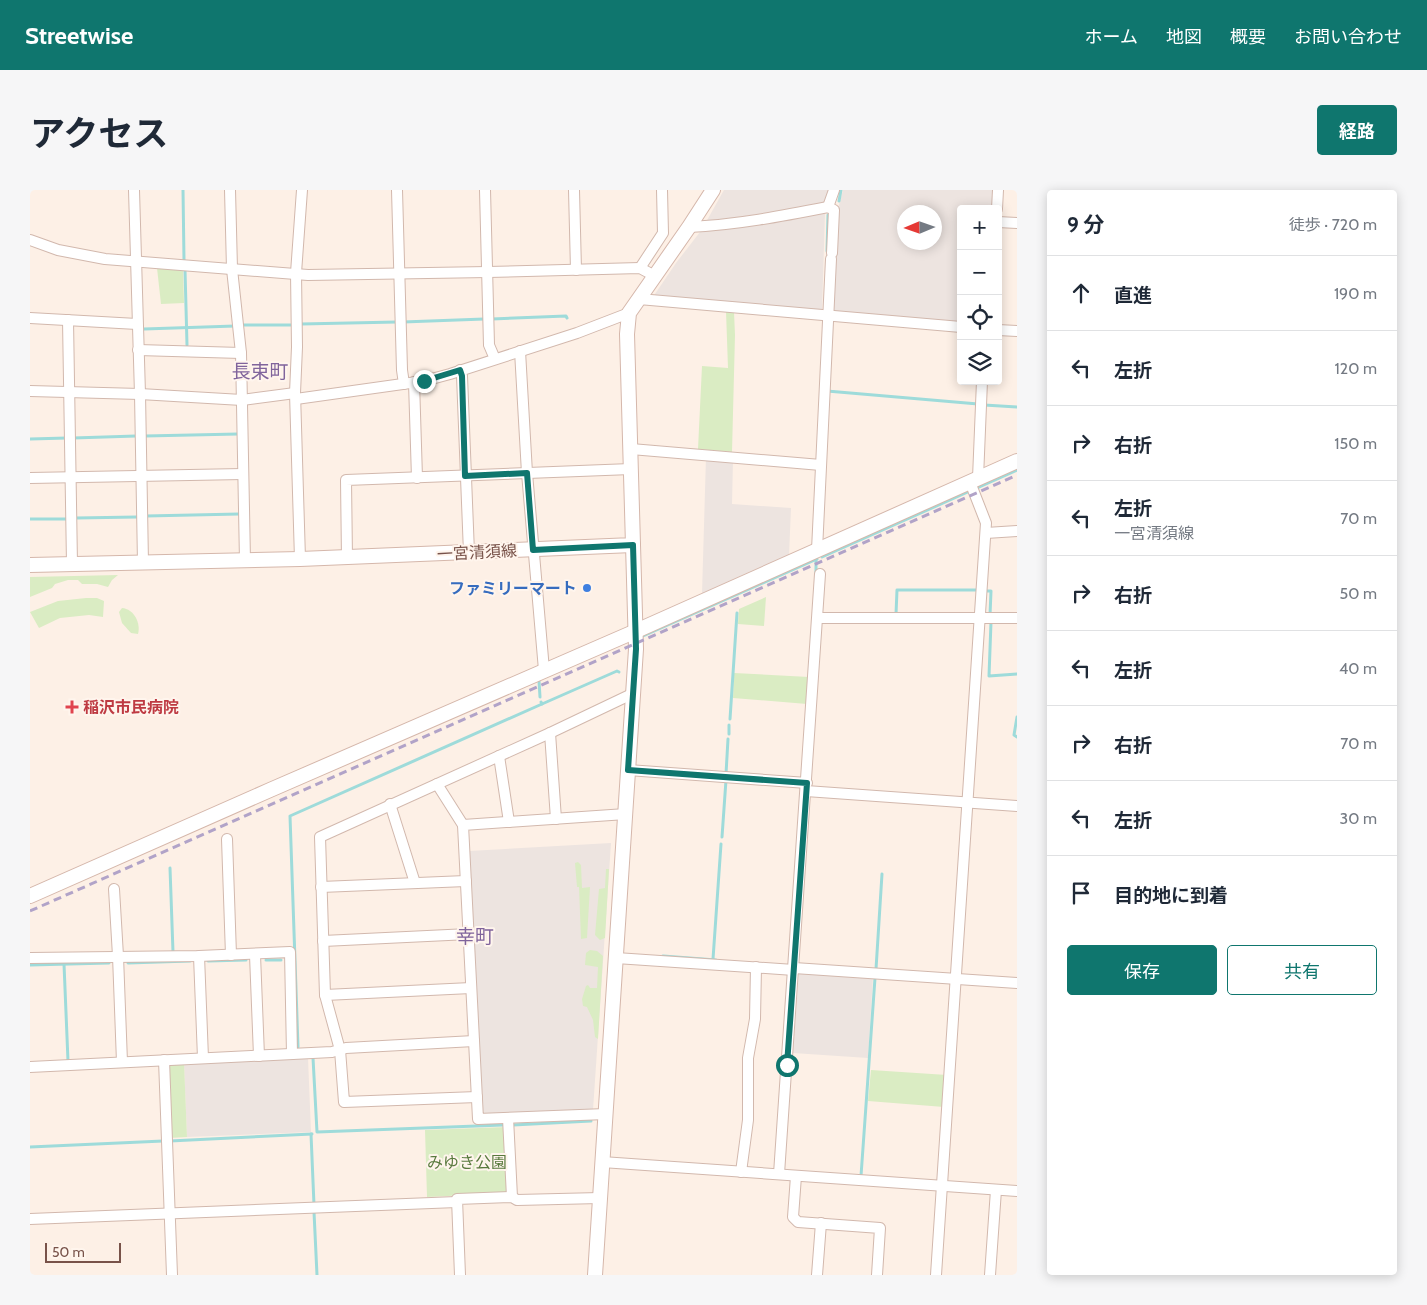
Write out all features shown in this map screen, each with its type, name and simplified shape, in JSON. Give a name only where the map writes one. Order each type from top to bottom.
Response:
[{"type":"street","points":[[134,190],[143,563]]},
{"type":"street","points":[[230,190],[232,269],[240,353],[242,400],[245,560]]},
{"type":"street","points":[[300,559],[296,396],[296,274],[302,190]]},
{"type":"street","points":[[396,190],[402,370],[409,383],[417,478]]},
{"type":"street","points":[[485,190],[489,345],[495,359]]},
{"type":"street","points":[[574,190],[576,270]]},
{"type":"street","points":[[640,268],[663,233],[662,190]]},
{"type":"street","points":[[595,1275],[636,649],[627,334],[629,314],[690,227],[713,190]]},
{"type":"street","points":[[828,207],[834,190]]},
{"type":"street","points":[[997,205],[998,190]]},
{"type":"street","points":[[690,227],[768,219],[828,207],[834,210],[817,550]]},
{"type":"street","points":[[1002,222],[1017,224]]},
{"type":"street","points":[[30,240],[58,250],[105,259],[308,275],[640,268],[655,276]]},
{"type":"street","points":[[638,299],[957,327]]},
{"type":"street","points":[[30,392],[140,394],[242,400],[409,383],[460,370],[577,333],[629,314]]},
{"type":"street","points":[[30,318],[137,324]]},
{"type":"street","points":[[68,320],[72,564]]},
{"type":"street","points":[[1002,330],[1017,331]]},
{"type":"street","points":[[138,350],[240,353]]},
{"type":"street","points":[[520,350],[527,473],[544,670]]},
{"type":"street","points":[[460,370],[462,376],[469,553]]},
{"type":"street","points":[[936,1275],[986,533],[986,523],[974,480],[982,385]]},
{"type":"street","points":[[630,449],[821,465]]},
{"type":"street","points":[[30,896],[636,631],[1017,461]]},
{"type":"street","points":[[347,558],[346,480],[631,469]]},
{"type":"street","points":[[30,478],[243,474]]},
{"type":"street","points":[[986,533],[1017,531]]},
{"type":"street","name":"一宮清須線","points":[[30,565],[347,558],[633,545]]},
{"type":"street","points":[[779,1174],[820,574]]},
{"type":"street","points":[[818,618],[1017,618]]},
{"type":"street","points":[[477,1097],[344,1102],[340,1050],[325,995],[320,837],[634,694]]},
{"type":"street","points":[[550,733],[556,819]]},
{"type":"street","points":[[498,756],[509,822]]},
{"type":"street","points":[[628,770],[1017,806]]},
{"type":"street","points":[[437,784],[463,825],[478,1119],[606,1114]]},
{"type":"street","points":[[390,804],[415,883]]},
{"type":"street","points":[[463,825],[626,814]]},
{"type":"street","points":[[227,839],[231,955]]},
{"type":"street","points":[[322,887],[466,881]]},
{"type":"street","points":[[114,888],[122,1062]]},
{"type":"street","points":[[323,941],[469,934]]},
{"type":"street","points":[[30,958],[199,956],[290,952],[292,1054]]},
{"type":"street","points":[[255,954],[259,1056]]},
{"type":"street","points":[[199,956],[203,1058]]},
{"type":"street","points":[[616,958],[1017,983]]},
{"type":"street","points":[[741,1172],[748,1120],[748,1058],[755,1019],[756,967]]},
{"type":"street","points":[[325,995],[471,988]]},
{"type":"street","points":[[30,1067],[259,1056],[346,1048],[474,1041]]},
{"type":"street","points":[[164,1060],[172,1275]]},
{"type":"street","points":[[508,1118],[512,1197]]},
{"type":"street","points":[[602,1162],[1017,1191]]},
{"type":"street","points":[[796,1176],[793,1217],[798,1222],[880,1228],[877,1275]]},
{"type":"street","points":[[990,1275],[996,1190]]},
{"type":"street","points":[[30,1219],[457,1202],[457,1199],[512,1197],[517,1200],[600,1198]]},
{"type":"street","points":[[457,1202],[460,1275]]},
{"type":"street","points":[[817,1275],[821,1223]]},
{"type":"shaded area","points":[[724,190],[829,190],[825,204],[706,222]]},
{"type":"shaded area","points":[[843,190],[994,190],[992,205],[957,205],[957,322],[830,311],[836,216]]},
{"type":"shaded area","points":[[825,213],[822,312],[653,297],[700,232]]},
{"type":"shaded area","points":[[706,457],[733,460],[732,504],[791,508],[789,556],[702,594]]},
{"type":"shaded area","points":[[611,843],[593,1110],[482,1115],[469,851]]},
{"type":"shaded area","points":[[799,972],[873,977],[868,1058],[793,1053]]},
{"type":"shaded area","points":[[308,1058],[311,1132],[187,1137],[184,1064]]},
{"type":"green space","points":[[157,268],[183,269],[184,303],[161,304]]},
{"type":"green space","points":[[726,311],[734,312],[735,335],[732,452],[698,449],[702,366],[728,368]]},
{"type":"green space","points":[[118,575],[108,587],[97,584],[82,584],[78,580],[68,580],[55,584],[52,588],[30,597],[30,577]]},
{"type":"green space","points":[[766,597],[764,626],[738,624],[739,609]]},
{"type":"green space","points":[[97,598],[104,601],[103,617],[89,615],[60,618],[39,628],[30,612],[58,601]]},
{"type":"green space","points":[[122,608],[130,611],[136,617],[138,634],[131,633],[122,623],[119,612]]},
{"type":"green space","points":[[734,673],[809,677],[807,704],[733,698]]},
{"type":"green space","points":[[578,862],[581,865],[582,888],[590,887],[587,938],[581,939],[579,887],[577,887],[575,863]]},
{"type":"green space","points":[[606,869],[609,869],[605,938],[600,940],[595,935],[599,889],[605,888]]},
{"type":"green space","points":[[590,950],[597,951],[603,956],[598,1039],[595,1037],[593,1020],[587,1007],[583,1006],[582,999],[586,986],[597,988],[598,967],[585,965],[586,953]]},
{"type":"green space","points":[[184,1062],[187,1137],[169,1138],[168,1063]]},
{"type":"green space","points":[[871,1070],[947,1075],[944,1107],[868,1101]]},
{"type":"green space","name":"みゆき公園","points":[[507,1127],[510,1193],[427,1197],[425,1130]]},
{"type":"waterway","points":[[183,190],[184,260]]},
{"type":"waterway","points":[[839,201],[841,190]]},
{"type":"waterway","points":[[827,251],[828,215]]},
{"type":"waterway","points":[[185,270],[187,345]]},
{"type":"waterway","points":[[492,319],[566,316],[567,318]]},
{"type":"waterway","points":[[403,322],[484,319]]},
{"type":"waterway","points":[[301,324],[397,322]]},
{"type":"waterway","points":[[241,325],[292,325]]},
{"type":"waterway","points":[[144,329],[235,326]]},
{"type":"waterway","points":[[827,391],[978,404]]},
{"type":"waterway","points":[[984,405],[1017,407]]},
{"type":"waterway","points":[[145,436],[238,434]]},
{"type":"waterway","points":[[73,438],[136,436]]},
{"type":"waterway","points":[[30,439],[67,438]]},
{"type":"waterway","points":[[977,488],[1017,470]]},
{"type":"waterway","points":[[822,557],[970,491]]},
{"type":"waterway","points":[[146,516],[239,514]]},
{"type":"waterway","points":[[76,518],[137,517]]},
{"type":"waterway","points":[[30,519],[68,519]]},
{"type":"waterway","points":[[643,636],[817,559]]},
{"type":"waterway","points":[[816,560],[816,574]]},
{"type":"waterway","points":[[896,614],[897,590],[976,590]]},
{"type":"waterway","points":[[987,591],[991,591],[990,615]]},
{"type":"waterway","points":[[730,719],[737,613]]},
{"type":"waterway","points":[[991,622],[989,676],[1017,674]]},
{"type":"waterway","points":[[541,702],[542,704],[617,671],[619,672]]},
{"type":"waterway","points":[[539,681],[540,697]]},
{"type":"waterway","points":[[298,1047],[290,816],[542,704]]},
{"type":"waterway","points":[[1017,717],[1014,735],[1017,737]]},
{"type":"waterway","points":[[729,725],[729,734]]},
{"type":"waterway","points":[[726,774],[728,739]]},
{"type":"waterway","points":[[722,837],[726,780]]},
{"type":"waterway","points":[[713,959],[721,844]]},
{"type":"waterway","points":[[170,868],[173,952]]},
{"type":"waterway","points":[[876,969],[882,874]]},
{"type":"waterway","points":[[663,956],[716,960]]},
{"type":"waterway","points":[[208,961],[246,960]]},
{"type":"waterway","points":[[266,960],[281,960]]},
{"type":"waterway","points":[[128,963],[190,961]]},
{"type":"waterway","points":[[30,965],[109,963]]},
{"type":"waterway","points":[[64,964],[68,1061]]},
{"type":"waterway","points":[[861,1176],[875,978]]},
{"type":"waterway","points":[[313,1058],[317,1132],[503,1125]]},
{"type":"waterway","points":[[513,1125],[591,1121]]},
{"type":"waterway","points":[[311,1134],[314,1205]]},
{"type":"waterway","points":[[170,1141],[312,1134]]},
{"type":"waterway","points":[[30,1147],[163,1141]]},
{"type":"waterway","points":[[314,1212],[317,1275]]},
{"type":"railway","points":[[30,911],[1017,475]]},
{"type":"place","name":"ファミリーマート","points":[[587,588]]},
{"type":"place","name":"稲沢市民病院","points":[[72,707]]},
{"type":"district","name":"長束町","points":[[260,371]]},
{"type":"district","name":"幸町","points":[[475,936]]},
{"type":"route","points":[[424,381],[460,370],[462,376],[465,476],[527,473],[533,550],[633,545],[636,649],[628,770],[807,783],[787,1065]]}]
